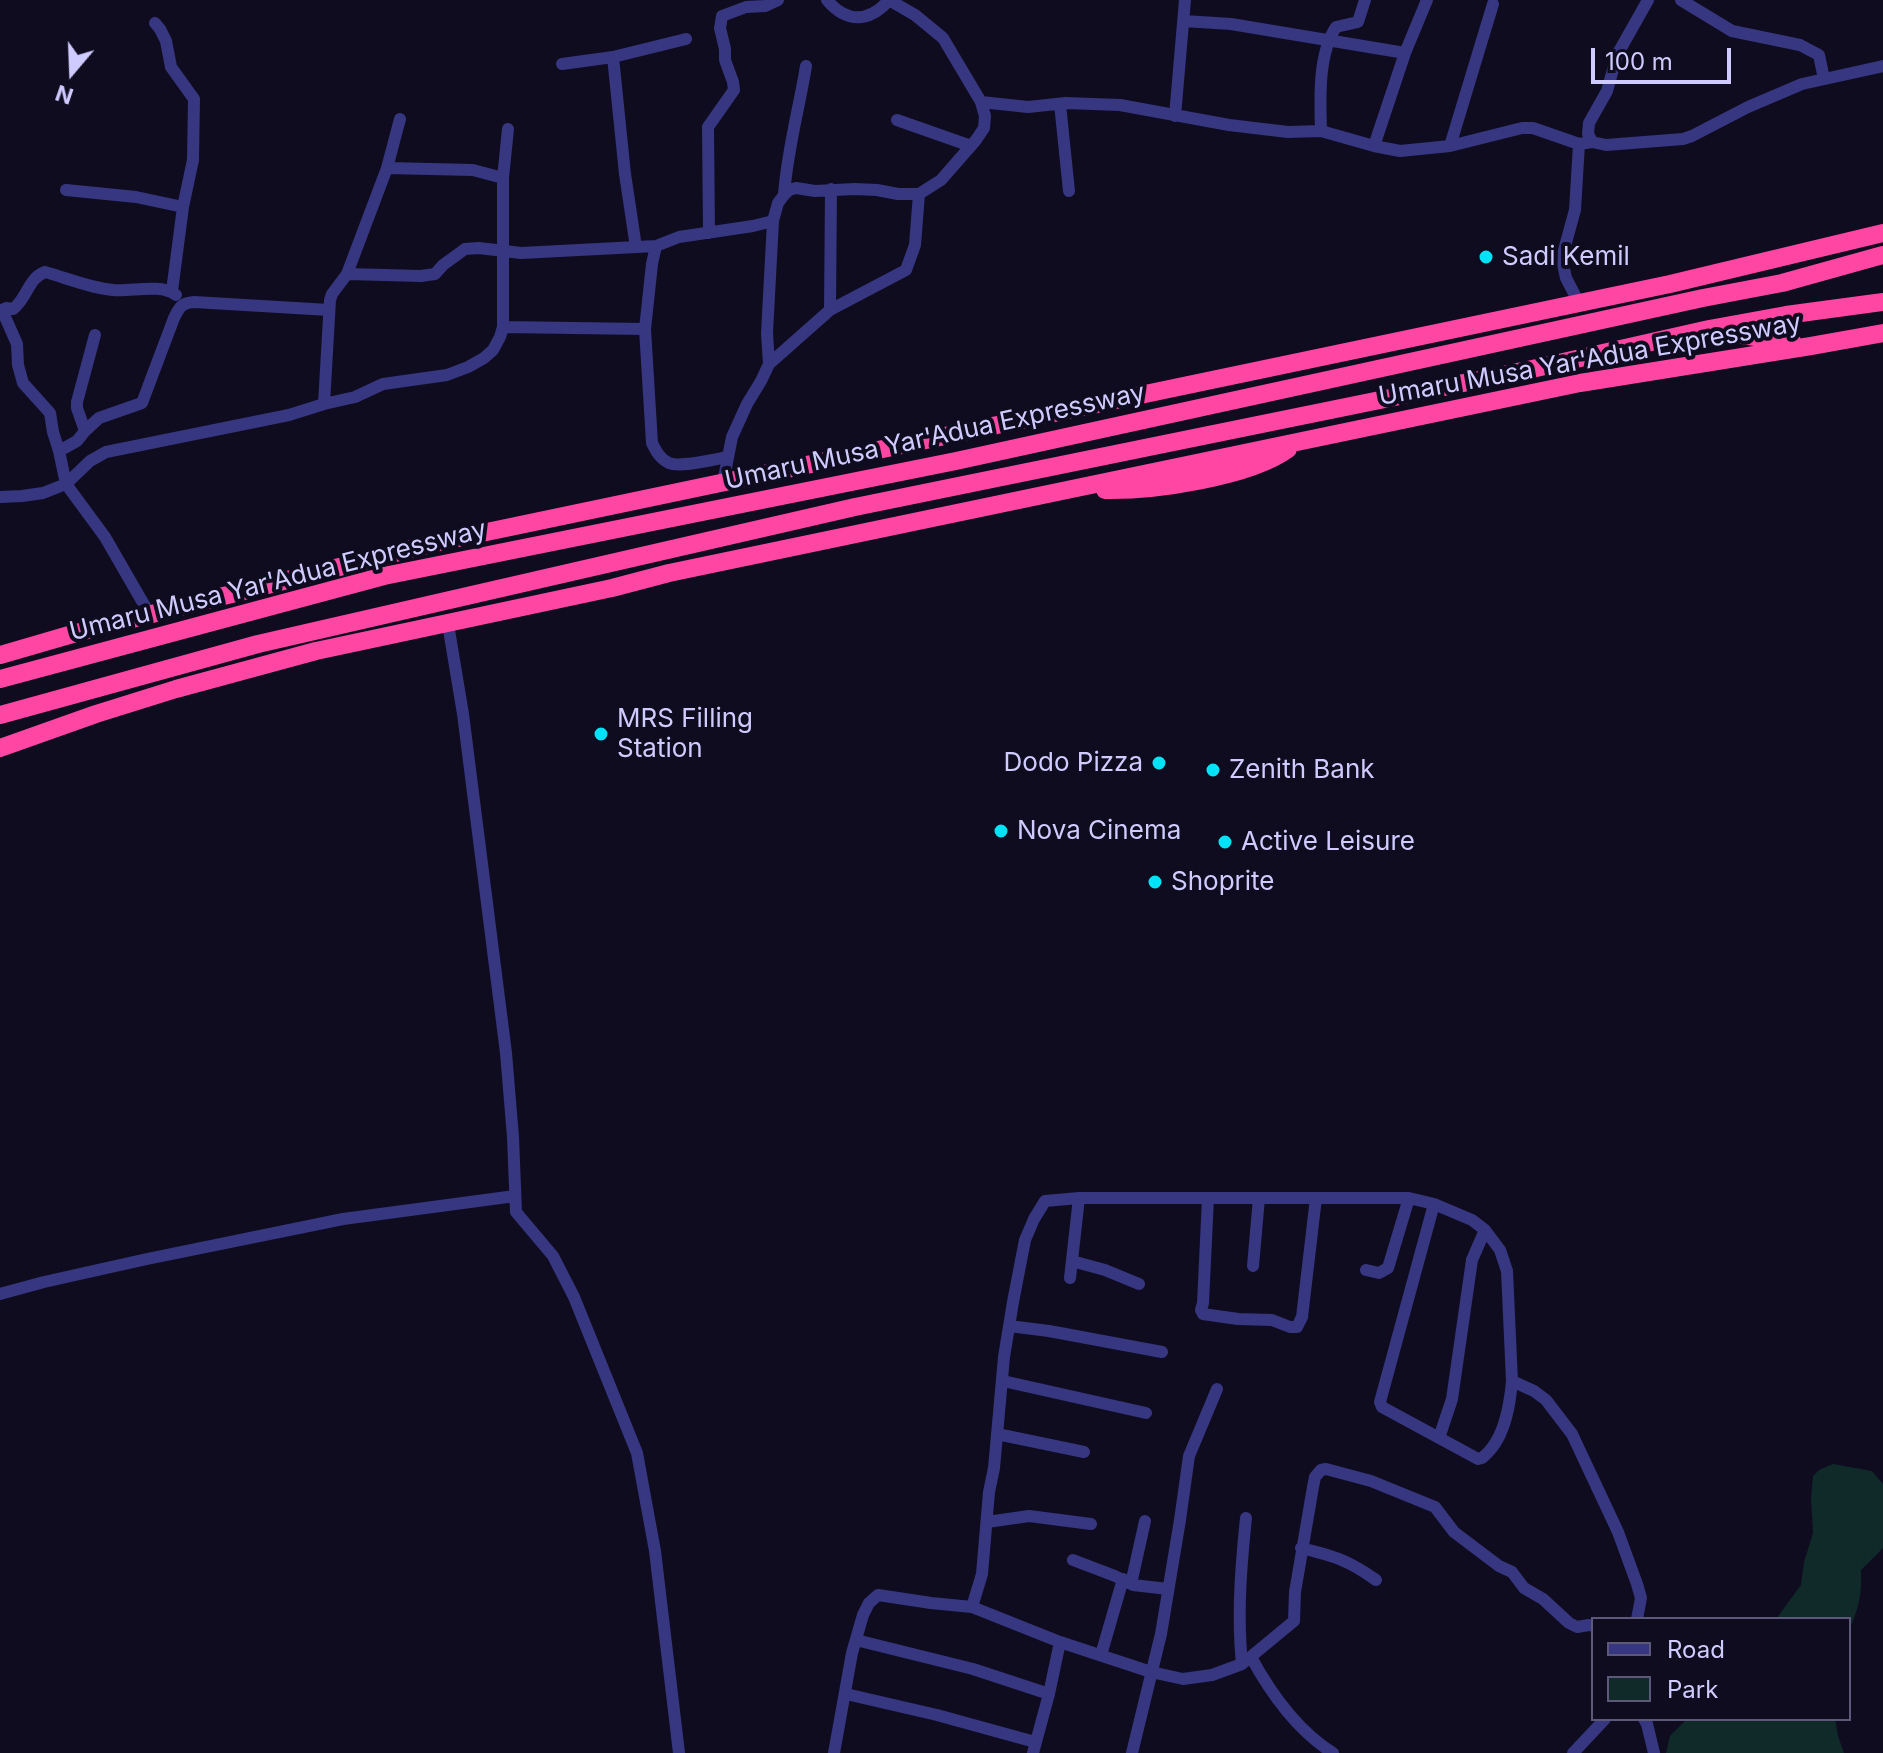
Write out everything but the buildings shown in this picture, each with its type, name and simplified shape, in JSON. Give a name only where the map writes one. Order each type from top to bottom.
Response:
[{"type":"highway","name":"Umaru Musa Yar'Adua Expressway","points":[[0,655],[439,542],[1670,284],[1883,233]]},
{"type":"highway","name":"Umaru Musa Yar'Adua Expressway","points":[[0,679],[384,576],[861,480],[1782,283],[1883,255]]},
{"type":"highway","points":[[1703,298],[1785,256]]},
{"type":"highway","name":"Umaru Musa Yar'Adua Expressway","points":[[0,715],[258,644],[870,504],[1532,369],[1709,329],[1883,302]]},
{"type":"highway","points":[[1709,329],[1811,346]]},
{"type":"highway","name":"Umaru Musa Yar'Adua Expressway","points":[[0,748],[176,689],[316,651],[510,608],[1434,412],[1580,383],[1883,333]]},
{"type":"highway","points":[[1423,336],[1531,335]]},
{"type":"highway","points":[[1434,412],[1532,369]]},
{"type":"highway","points":[[861,480],[961,433]]},
{"type":"highway","points":[[870,504],[978,508]]},
{"type":"highway","points":[[593,510],[716,509]]},
{"type":"highway","points":[[612,588],[707,541]]},
{"type":"street","points":[[709,233],[708,127],[734,90],[725,60],[720,28],[722,16],[778,0]]},
{"type":"street","points":[[769,364],[767,333],[773,221],[784,195],[796,188],[919,194],[941,180],[984,128],[981,102],[943,38],[915,15],[889,0],[870,15],[846,16],[835,10],[827,0]]},
{"type":"street","points":[[1175,116],[1185,0]]},
{"type":"street","points":[[1321,131],[1319,87],[1329,41],[1336,27],[1358,22],[1365,0]]},
{"type":"street","points":[[1374,146],[1405,53],[1427,0]]},
{"type":"street","points":[[1579,303],[1566,278],[1563,264],[1589,123],[1607,91],[1617,55],[1648,0]]},
{"type":"street","points":[[1681,0],[1732,31],[1810,49],[1819,55],[1824,79]]},
{"type":"street","points":[[1450,146],[1493,4]]},
{"type":"street","points":[[1184,21],[1231,24],[1405,53]]},
{"type":"street","points":[[155,23],[166,41],[171,67],[194,99],[193,160],[183,207],[172,291]]},
{"type":"street","points":[[562,64],[613,57],[686,39]]},
{"type":"street","points":[[613,57],[636,247]]},
{"type":"street","points":[[784,195],[787,162],[806,66]]},
{"type":"street","points":[[981,102],[1028,107],[1120,105],[1229,125],[1288,132],[1321,131],[1400,151],[1450,146],[1522,128],[1606,145],[1683,139],[1802,84],[1883,66]]},
{"type":"street","points":[[1060,104],[1069,191]]},
{"type":"street","points":[[324,404],[332,294],[347,274],[387,168],[400,119]]},
{"type":"street","points":[[897,120],[971,146]]},
{"type":"street","points":[[0,497],[43,493],[66,484],[90,461],[106,452],[289,415],[355,397],[383,384],[447,375],[484,358],[493,350],[503,327],[503,178],[508,129]]},
{"type":"street","points":[[387,168],[473,170],[503,178]]},
{"type":"street","points":[[830,310],[831,189]]},
{"type":"street","points":[[66,190],[136,197],[183,207]]},
{"type":"street","points":[[723,483],[732,437],[769,364],[830,310],[906,270],[915,245],[919,194]]},
{"type":"street","points":[[347,274],[421,276],[435,274],[465,249],[521,253],[656,246],[679,237],[773,221]]},
{"type":"street","points":[[656,246],[645,329],[652,443],[665,461],[674,465],[728,457]]},
{"type":"street","points":[[150,615],[105,537],[66,484],[50,413],[23,383],[17,344],[2,308],[13,309],[20,304],[33,279],[45,272],[102,288],[172,291],[184,303]]},
{"type":"street","points":[[59,451],[77,441],[99,418],[142,403],[174,318],[184,303],[329,310]]},
{"type":"street","points":[[503,327],[645,329]]},
{"type":"street","points":[[85,431],[77,402],[95,335]]},
{"type":"street","points":[[448,624],[463,714],[497,975],[513,1137],[516,1212],[553,1256],[574,1297],[637,1453],[655,1551],[679,1753]]},
{"type":"street","points":[[0,1294],[147,1259],[343,1219],[515,1196]]},
{"type":"street","points":[[1070,1278],[1079,1198]]},
{"type":"street","points":[[972,1607],[982,1574],[1009,1326],[1025,1240],[1045,1201],[1079,1198],[1409,1198],[1434,1204],[1472,1220],[1485,1230],[1500,1250],[1507,1271],[1512,1381],[1509,1406],[1499,1433],[1491,1449],[1478,1459],[1382,1407],[1380,1402],[1434,1204]]},
{"type":"street","points":[[1208,1198],[1203,1314],[1272,1320],[1297,1327],[1302,1317],[1316,1198]]},
{"type":"street","points":[[1253,1266],[1259,1198]]},
{"type":"street","points":[[1366,1270],[1379,1273],[1388,1268],[1409,1198]]},
{"type":"street","points":[[1439,1438],[1452,1399],[1472,1260],[1485,1230]]},
{"type":"street","points":[[1072,1261],[1139,1284]]},
{"type":"street","points":[[1009,1326],[1162,1352]]},
{"type":"street","points":[[1003,1381],[1146,1413]]},
{"type":"street","points":[[1512,1381],[1546,1400],[1572,1434],[1618,1532],[1637,1584],[1641,1598],[1637,1617]]},
{"type":"street","points":[[1132,1753],[1161,1634],[1189,1456],[1217,1389]]},
{"type":"street","points":[[997,1434],[1084,1452]]},
{"type":"street","points":[[838,1752],[840,1714],[856,1640],[863,1615],[878,1595],[972,1607],[1060,1642],[1151,1672],[1183,1679],[1212,1675],[1246,1660],[1296,1617],[1295,1592],[1301,1548],[1315,1477],[1321,1470],[1334,1470],[1371,1481],[1435,1507],[1454,1532],[1499,1566],[1512,1572],[1524,1588],[1543,1599],[1569,1623],[1577,1627],[1591,1626]]},
{"type":"street","points":[[987,1522],[1029,1516],[1091,1524]]},
{"type":"street","points":[[1246,1518],[1239,1640],[1246,1660],[1282,1705],[1322,1746],[1333,1753]]},
{"type":"street","points":[[1101,1655],[1145,1521]]},
{"type":"street","points":[[1301,1548],[1355,1564],[1376,1580]]},
{"type":"street","points":[[1073,1560],[1127,1582],[1168,1589]]},
{"type":"street","points":[[856,1640],[973,1669],[1049,1694]]},
{"type":"street","points":[[846,1694],[937,1715],[1034,1748],[1060,1642]]},
{"type":"street","points":[[1573,1753],[1603,1721]]},
{"type":"street","points":[[1645,1721],[1654,1753]]},
{"type":"green space","points":[[1833,1464],[1872,1471],[1883,1484],[1883,1548],[1861,1570],[1859,1601],[1851,1625],[1851,1617],[1777,1617],[1801,1585],[1813,1533],[1813,1476]]},
{"type":"green space","points":[[1685,1721],[1835,1721],[1844,1753],[1666,1753],[1670,1736]]},
{"type":"place","name":"Sadi Kemil","points":[[1486,257]]},
{"type":"place","name":"MRS Filling Station","points":[[601,734]]},
{"type":"place","name":"Dodo Pizza","points":[[1159,763]]},
{"type":"place","name":"Zenith Bank","points":[[1213,770]]},
{"type":"place","name":"Nova Cinema","points":[[1001,831]]},
{"type":"place","name":"Active Leisure","points":[[1225,842]]},
{"type":"place","name":"Shoprite","points":[[1155,882]]}]
